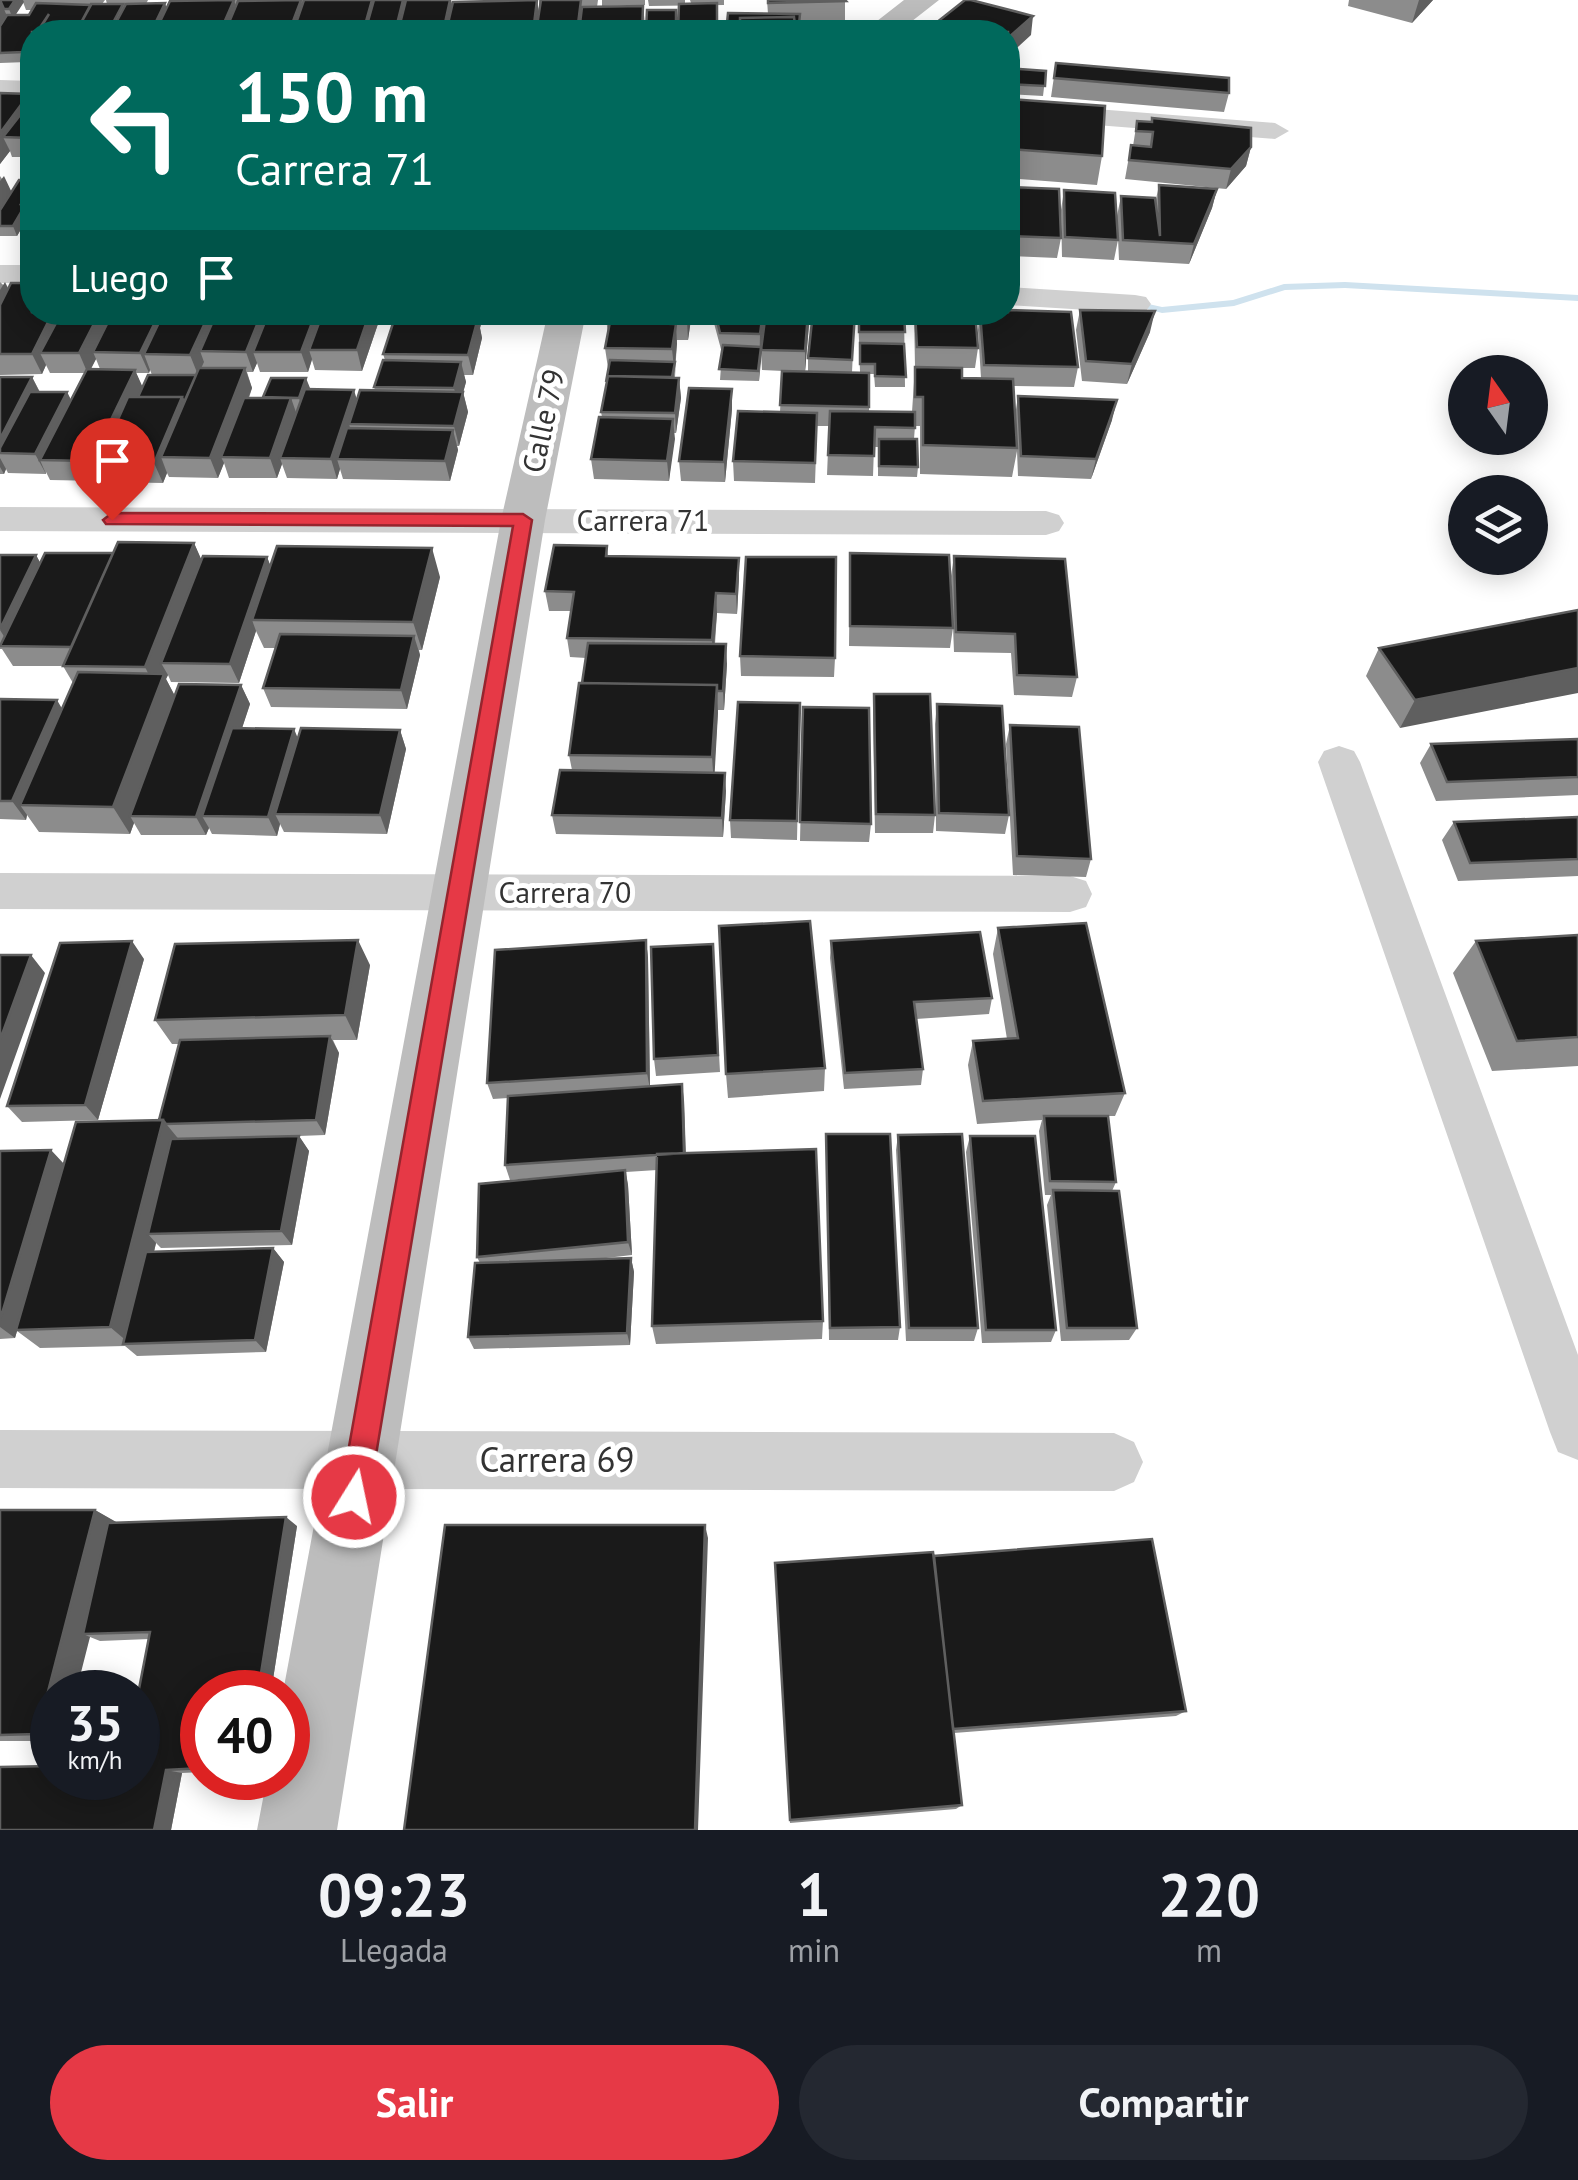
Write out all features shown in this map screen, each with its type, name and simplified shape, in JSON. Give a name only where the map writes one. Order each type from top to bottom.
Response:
[{"type":"street","points":[[895,20],[924,0]]},
{"type":"street","points":[[1020,111],[1274,132]]},
{"type":"street","points":[[1020,297],[1135,304]]},
{"type":"street","name":"Calle 79","points":[[297,1830],[523,520],[564,325]]},
{"type":"street","name":"Carrera 71","points":[[0,520],[1046,522]]},
{"type":"street","points":[[1339,762],[1578,1432]]},
{"type":"street","name":"Carrera 70","points":[[0,892],[1070,894]]},
{"type":"street","name":"Carrera 69","points":[[0,1459],[1114,1462]]},
{"type":"building","points":[[0,0],[15,0],[9,9],[4,9]]},
{"type":"building","points":[[234,0],[225,20],[161,20],[170,1]]},
{"type":"building","points":[[301,0],[294,20],[230,20],[238,1]]},
{"type":"building","points":[[304,0],[372,0],[366,20],[297,20]]},
{"type":"building","points":[[374,0],[403,0],[398,20],[368,20]]},
{"type":"building","points":[[406,0],[450,0],[446,20],[401,20]]},
{"type":"building","points":[[537,0],[534,20],[449,20],[453,2]]},
{"type":"building","points":[[541,0],[581,0],[578,20],[538,20]]},
{"type":"building","points":[[845,0],[846,1],[768,3]]},
{"type":"building","points":[[965,0],[1033,16],[1020,27],[1020,20],[940,20]]},
{"type":"building","points":[[36,3],[91,5],[83,20],[45,20],[49,14],[45,20],[20,20],[20,52],[0,53],[0,26],[7,15],[29,15]]},
{"type":"building","points":[[165,3],[157,20],[117,20],[126,4]]},
{"type":"building","points":[[717,3],[717,20],[678,20],[679,4]]},
{"type":"building","points":[[91,4],[123,4],[114,20],[82,20]]},
{"type":"building","points":[[643,6],[642,20],[580,20],[582,7]]},
{"type":"building","points":[[647,10],[676,10],[676,20],[647,20]]},
{"type":"building","points":[[728,13],[800,14],[799,20],[727,20]]},
{"type":"building","points":[[794,17],[794,20],[740,20]]},
{"type":"building","points":[[1056,63],[1229,78],[1229,93],[1054,78]]},
{"type":"building","points":[[1020,69],[1046,71],[1045,86],[1020,85]]},
{"type":"building","points":[[0,93],[20,94],[20,106],[0,133]]},
{"type":"building","points":[[1020,100],[1105,106],[1102,156],[1020,150]]},
{"type":"building","points":[[20,115],[20,138],[3,137]]},
{"type":"building","points":[[1152,118],[1251,128],[1251,147],[1231,169],[1129,160],[1131,145],[1151,147],[1153,132],[1136,131],[1137,121],[1152,122]]},
{"type":"building","points":[[20,180],[20,214],[13,226],[0,226],[0,210]]},
{"type":"building","points":[[1159,185],[1217,189],[1194,244],[1123,240],[1121,196],[1155,198],[1160,236]]},
{"type":"building","points":[[1020,187],[1059,189],[1061,238],[1020,236]]},
{"type":"building","points":[[1064,190],[1115,193],[1118,240],[1065,237]]},
{"type":"building","points":[[11,283],[20,283],[20,325],[46,325],[32,354],[0,354],[0,305]]},
{"type":"building","points":[[1020,310],[1071,312],[1078,367],[984,365],[981,325],[1020,325]]},
{"type":"building","points":[[1080,310],[1155,311],[1132,364],[1086,361]]},
{"type":"building","points":[[55,325],[93,325],[79,353],[40,353]]},
{"type":"building","points":[[106,325],[154,325],[140,353],[93,352]]},
{"type":"building","points":[[158,325],[204,325],[190,355],[144,354]]},
{"type":"building","points":[[211,325],[257,325],[246,352],[200,351]]},
{"type":"building","points":[[264,325],[311,325],[301,352],[253,352]]},
{"type":"building","points":[[318,325],[366,325],[357,350],[309,350]]},
{"type":"building","points":[[392,325],[476,325],[468,355],[383,354]]},
{"type":"building","points":[[609,325],[676,325],[672,349],[605,348]]},
{"type":"building","points":[[718,325],[761,325],[760,334],[720,333]]},
{"type":"building","points":[[764,325],[807,325],[805,351],[761,350]]},
{"type":"building","points":[[812,325],[854,325],[852,360],[808,358]]},
{"type":"building","points":[[859,325],[905,325],[905,332],[859,332]]},
{"type":"building","points":[[916,325],[976,325],[978,348],[917,347]]},
{"type":"building","points":[[860,343],[904,344],[906,377],[875,376],[875,364],[860,364]]},
{"type":"building","points":[[723,345],[761,347],[758,371],[719,369]]},
{"type":"building","points":[[383,360],[461,362],[454,388],[374,387]]},
{"type":"building","points":[[610,360],[675,362],[672,377],[608,376],[606,382]]},
{"type":"building","points":[[915,367],[962,368],[962,378],[1013,379],[1017,448],[923,445],[923,397],[915,397]]},
{"type":"building","points":[[199,368],[245,368],[210,458],[161,457]]},
{"type":"building","points":[[87,369],[135,370],[91,461],[40,460]]},
{"type":"building","points":[[782,371],[869,373],[869,407],[780,405]]},
{"type":"building","points":[[148,375],[196,375],[183,400],[138,397]]},
{"type":"building","points":[[608,376],[679,378],[675,413],[601,412]]},
{"type":"building","points":[[0,377],[32,377],[0,439]]},
{"type":"building","points":[[271,378],[306,378],[299,398],[263,397]]},
{"type":"building","points":[[689,388],[732,389],[724,462],[679,461]]},
{"type":"building","points":[[305,389],[354,390],[331,459],[280,458]]},
{"type":"building","points":[[360,390],[463,392],[454,426],[349,424]]},
{"type":"building","points":[[30,392],[67,392],[35,454],[0,453],[0,448]]},
{"type":"building","points":[[1018,396],[1117,400],[1096,459],[1021,456]]},
{"type":"building","points":[[128,397],[182,397],[154,463],[99,462]]},
{"type":"building","points":[[244,398],[291,398],[270,458],[221,457]]},
{"type":"building","points":[[738,411],[817,413],[815,463],[733,461]]},
{"type":"building","points":[[830,411],[915,412],[915,428],[875,427],[874,456],[828,455]]},
{"type":"building","points":[[599,417],[673,419],[667,461],[591,459]]},
{"type":"building","points":[[347,428],[453,430],[445,461],[337,459]]},
{"type":"building","points":[[879,439],[917,439],[918,467],[879,466]]},
{"type":"building","points":[[118,542],[194,543],[145,667],[63,666]]},
{"type":"building","points":[[554,545],[607,546],[606,556],[739,558],[736,594],[716,593],[712,640],[567,638],[574,592],[545,591]]},
{"type":"building","points":[[277,546],[432,548],[413,622],[252,620]]},
{"type":"building","points":[[45,553],[113,553],[71,647],[0,646]]},
{"type":"building","points":[[850,553],[949,555],[953,628],[850,626]]},
{"type":"building","points":[[0,555],[36,555],[0,629]]},
{"type":"building","points":[[203,556],[267,557],[230,664],[161,663]]},
{"type":"building","points":[[954,556],[1065,559],[1077,677],[1017,675],[1015,634],[956,632]]},
{"type":"building","points":[[746,557],[836,557],[835,658],[740,656]]},
{"type":"building","points":[[1578,610],[1578,668],[1415,700],[1379,648]]},
{"type":"building","points":[[280,634],[414,636],[401,690],[263,688]]},
{"type":"building","points":[[588,643],[726,644],[723,691],[717,691],[717,685],[582,683]]},
{"type":"building","points":[[78,672],[164,674],[113,807],[20,805]]},
{"type":"building","points":[[579,683],[717,685],[712,757],[569,755]]},
{"type":"building","points":[[179,684],[241,685],[196,817],[130,816]]},
{"type":"building","points":[[874,694],[930,694],[935,815],[876,814]]},
{"type":"building","points":[[0,699],[57,700],[12,801],[0,801]]},
{"type":"building","points":[[738,702],[800,703],[797,821],[730,820]]},
{"type":"building","points":[[937,704],[1002,706],[1009,815],[939,813]]},
{"type":"building","points":[[803,707],[869,708],[871,824],[800,822]]},
{"type":"building","points":[[1010,725],[1079,727],[1091,859],[1017,856]]},
{"type":"building","points":[[232,728],[294,729],[268,817],[202,816]]},
{"type":"building","points":[[301,728],[400,730],[380,815],[275,814]]},
{"type":"building","points":[[1578,739],[1578,777],[1447,782],[1431,744]]},
{"type":"building","points":[[560,770],[725,773],[722,818],[552,815]]},
{"type":"building","points":[[1578,817],[1578,859],[1470,863],[1454,822]]},
{"type":"building","points":[[810,921],[825,1068],[726,1074],[719,926]]},
{"type":"building","points":[[1086,923],[1125,1093],[983,1101],[973,1041],[1018,1038],[998,928]]},
{"type":"building","points":[[980,932],[992,998],[914,1002],[923,1069],[845,1073],[831,941]]},
{"type":"building","points":[[1578,935],[1578,1037],[1517,1041],[1476,941]]},
{"type":"building","points":[[358,940],[345,1015],[155,1020],[175,944]]},
{"type":"building","points":[[646,940],[647,1073],[487,1083],[495,950]]},
{"type":"building","points":[[132,941],[85,1105],[7,1106],[60,943]]},
{"type":"building","points":[[713,944],[718,1055],[654,1059],[651,947]]},
{"type":"building","points":[[0,955],[31,955],[0,1040]]},
{"type":"building","points":[[330,1036],[316,1120],[166,1124],[159,1120],[180,1040]]},
{"type":"building","points":[[682,1084],[684,1153],[505,1165],[508,1096]]},
{"type":"building","points":[[1044,1116],[1108,1116],[1116,1182],[1050,1181]]},
{"type":"building","points":[[163,1120],[110,1327],[16,1330],[76,1122]]},
{"type":"building","points":[[826,1134],[890,1134],[900,1327],[830,1328]]},
{"type":"building","points":[[962,1134],[978,1328],[909,1328],[898,1135]]},
{"type":"building","points":[[299,1136],[281,1231],[148,1234],[171,1139]]},
{"type":"building","points":[[970,1136],[1035,1136],[1056,1330],[986,1330]]},
{"type":"building","points":[[816,1149],[823,1321],[652,1326],[657,1154]]},
{"type":"building","points":[[51,1150],[0,1320],[0,1151]]},
{"type":"building","points":[[625,1170],[628,1242],[477,1257],[479,1184]]},
{"type":"building","points":[[1053,1190],[1119,1191],[1137,1328],[1067,1328]]},
{"type":"building","points":[[273,1248],[255,1340],[123,1344],[146,1252]]},
{"type":"building","points":[[631,1258],[627,1333],[468,1337],[475,1263]]},
{"type":"building","points":[[0,1510],[95,1510],[54,1670],[30,1670],[30,1734],[0,1735]]},
{"type":"building","points":[[286,1517],[262,1670],[180,1670],[180,1769],[166,1770],[160,1800],[160,1670],[143,1670],[150,1632],[83,1634],[108,1523]]},
{"type":"building","points":[[445,1525],[705,1525],[695,1830],[404,1830]]},
{"type":"building","points":[[1152,1539],[1186,1711],[953,1729],[934,1556]]},
{"type":"building","points":[[933,1552],[962,1805],[790,1820],[775,1563]]},
{"type":"building","points":[[30,1766],[30,1800],[160,1800],[154,1830],[0,1830],[0,1767]]},
{"type":"waterway","points":[[1135,304],[1162,310],[1234,303],[1284,287],[1345,285],[1578,298]]},
{"type":"route","points":[[112,520],[523,520],[354,1497]]}]
